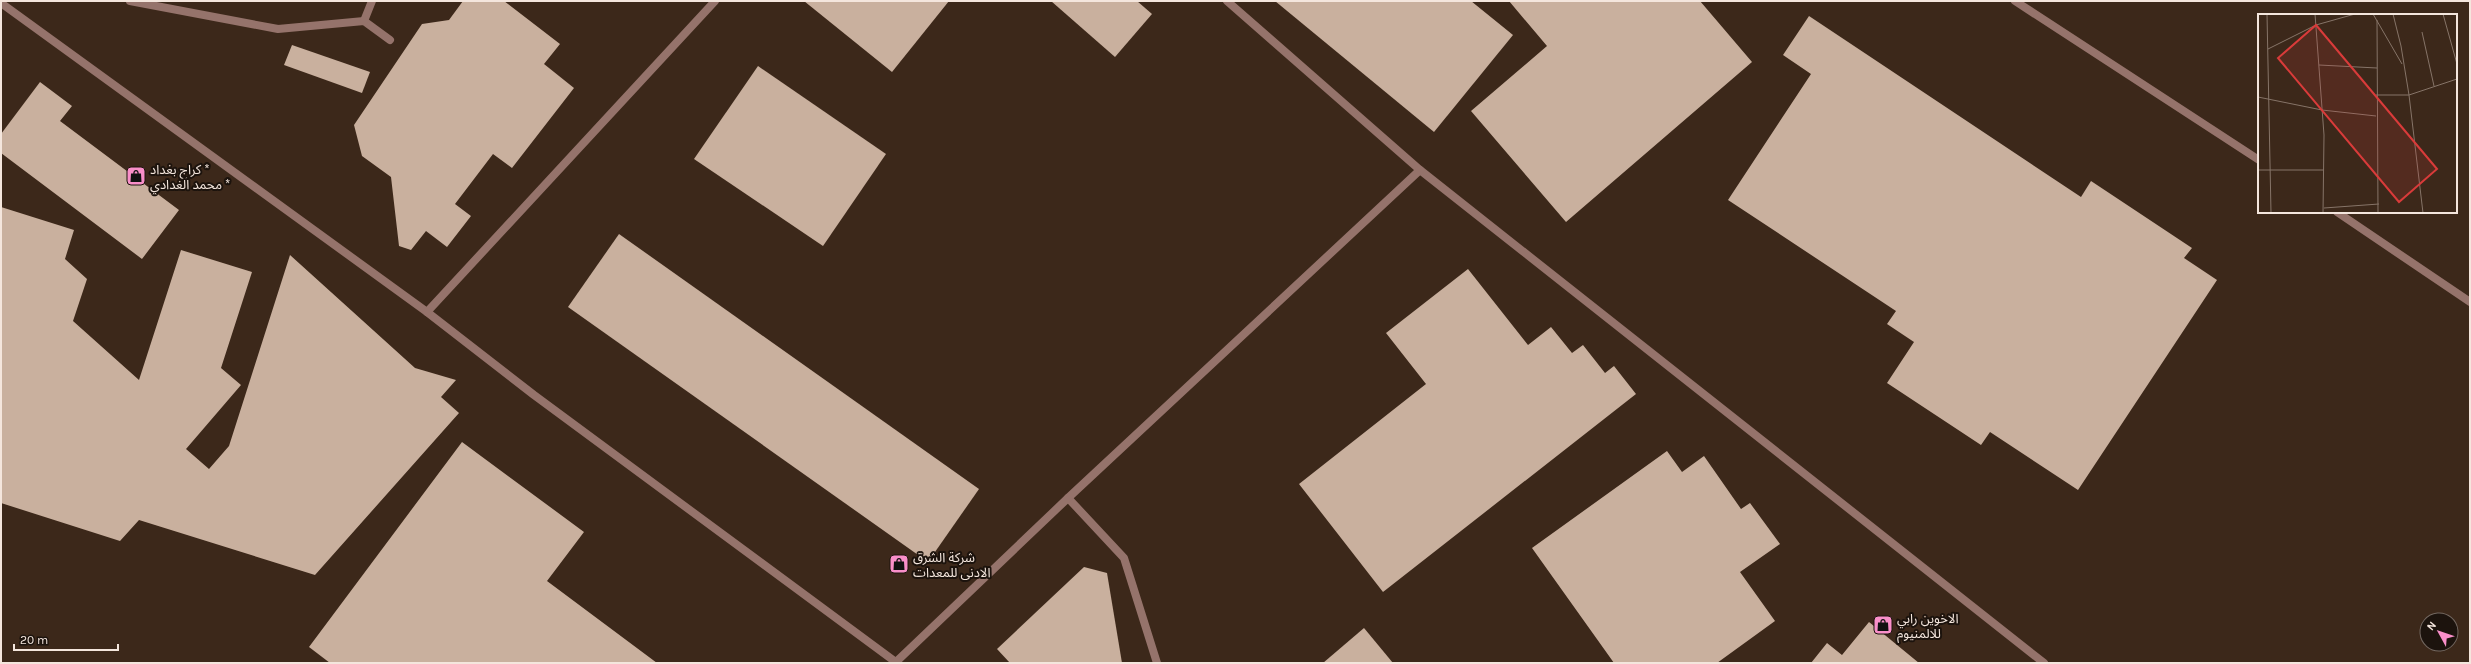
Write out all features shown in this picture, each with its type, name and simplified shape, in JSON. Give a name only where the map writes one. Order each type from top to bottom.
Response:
[{"type":"street","points":[[130,1],[278,29],[364,21],[390,40]]},
{"type":"street","points":[[364,21],[372,1]]},
{"type":"street","points":[[427,312],[715,1]]},
{"type":"street","points":[[1227,1],[1420,170],[2044,663]]},
{"type":"street","points":[[2015,1],[2258,159]]},
{"type":"street","points":[[1,3],[427,312],[534,395],[896,663],[1068,498],[1420,170]]},
{"type":"street","points":[[2338,213],[2470,302]]},
{"type":"street","points":[[1068,498],[1124,558],[1157,663]]},
{"type":"building","points":[[463,1],[504,1],[560,44],[544,64],[574,88],[512,168],[493,154],[455,204],[471,216],[447,247],[426,231],[411,250],[399,246],[391,177],[362,156],[354,125],[422,24],[449,20]]},
{"type":"building","points":[[804,1],[949,1],[892,72]]},
{"type":"building","points":[[1051,1],[1137,1],[1152,14],[1115,57]]},
{"type":"building","points":[[1275,1],[1471,1],[1513,35],[1434,132]]},
{"type":"building","points":[[1509,1],[1700,1],[1752,62],[1566,222],[1471,111],[1547,46]]},
{"type":"building","points":[[1809,16],[2081,197],[2091,181],[2192,248],[2184,258],[2217,280],[2078,490],[1990,432],[1981,445],[1887,383],[1914,342],[1887,324],[1896,311],[1728,200],[1811,74],[1783,55]]},
{"type":"building","points":[[292,45],[370,72],[362,93],[284,65]]},
{"type":"building","points":[[758,66],[886,154],[823,246],[694,159]]},
{"type":"building","points":[[40,82],[72,106],[60,121],[179,210],[142,259],[1,153],[1,134]]},
{"type":"building","points":[[1,207],[74,230],[65,259],[87,279],[73,321],[139,380],[181,250],[252,272],[221,368],[241,385],[186,449],[209,469],[229,446],[290,255],[415,368],[456,380],[441,397],[459,413],[315,575],[139,520],[120,541],[1,503]]},
{"type":"building","points":[[619,234],[979,489],[928,562],[568,307]]},
{"type":"building","points":[[1468,269],[1528,345],[1551,327],[1572,353],[1583,345],[1605,373],[1614,366],[1636,394],[1383,592],[1299,484],[1426,384],[1386,333]]},
{"type":"building","points":[[462,442],[584,532],[547,581],[657,663],[330,663],[309,647]]},
{"type":"building","points":[[1667,451],[1682,472],[1704,456],[1741,509],[1750,503],[1780,544],[1740,572],[1775,621],[1717,663],[1614,663],[1532,548]]},
{"type":"building","points":[[1084,567],[1107,573],[1122,663],[1010,663],[997,649]]},
{"type":"building","points":[[1869,622],[1919,663],[1811,663],[1827,643],[1842,655]]},
{"type":"building","points":[[1364,628],[1393,663],[1323,663]]},
{"type":"place","name":"كراج بغداد * محمد الغدادي *","points":[[136,176]]},
{"type":"place","name":"شركة الشرق الادنى للمعدات","points":[[899,564]]},
{"type":"place","name":"الاخوين رابي للالمنيوم","points":[[1883,625]]}]
